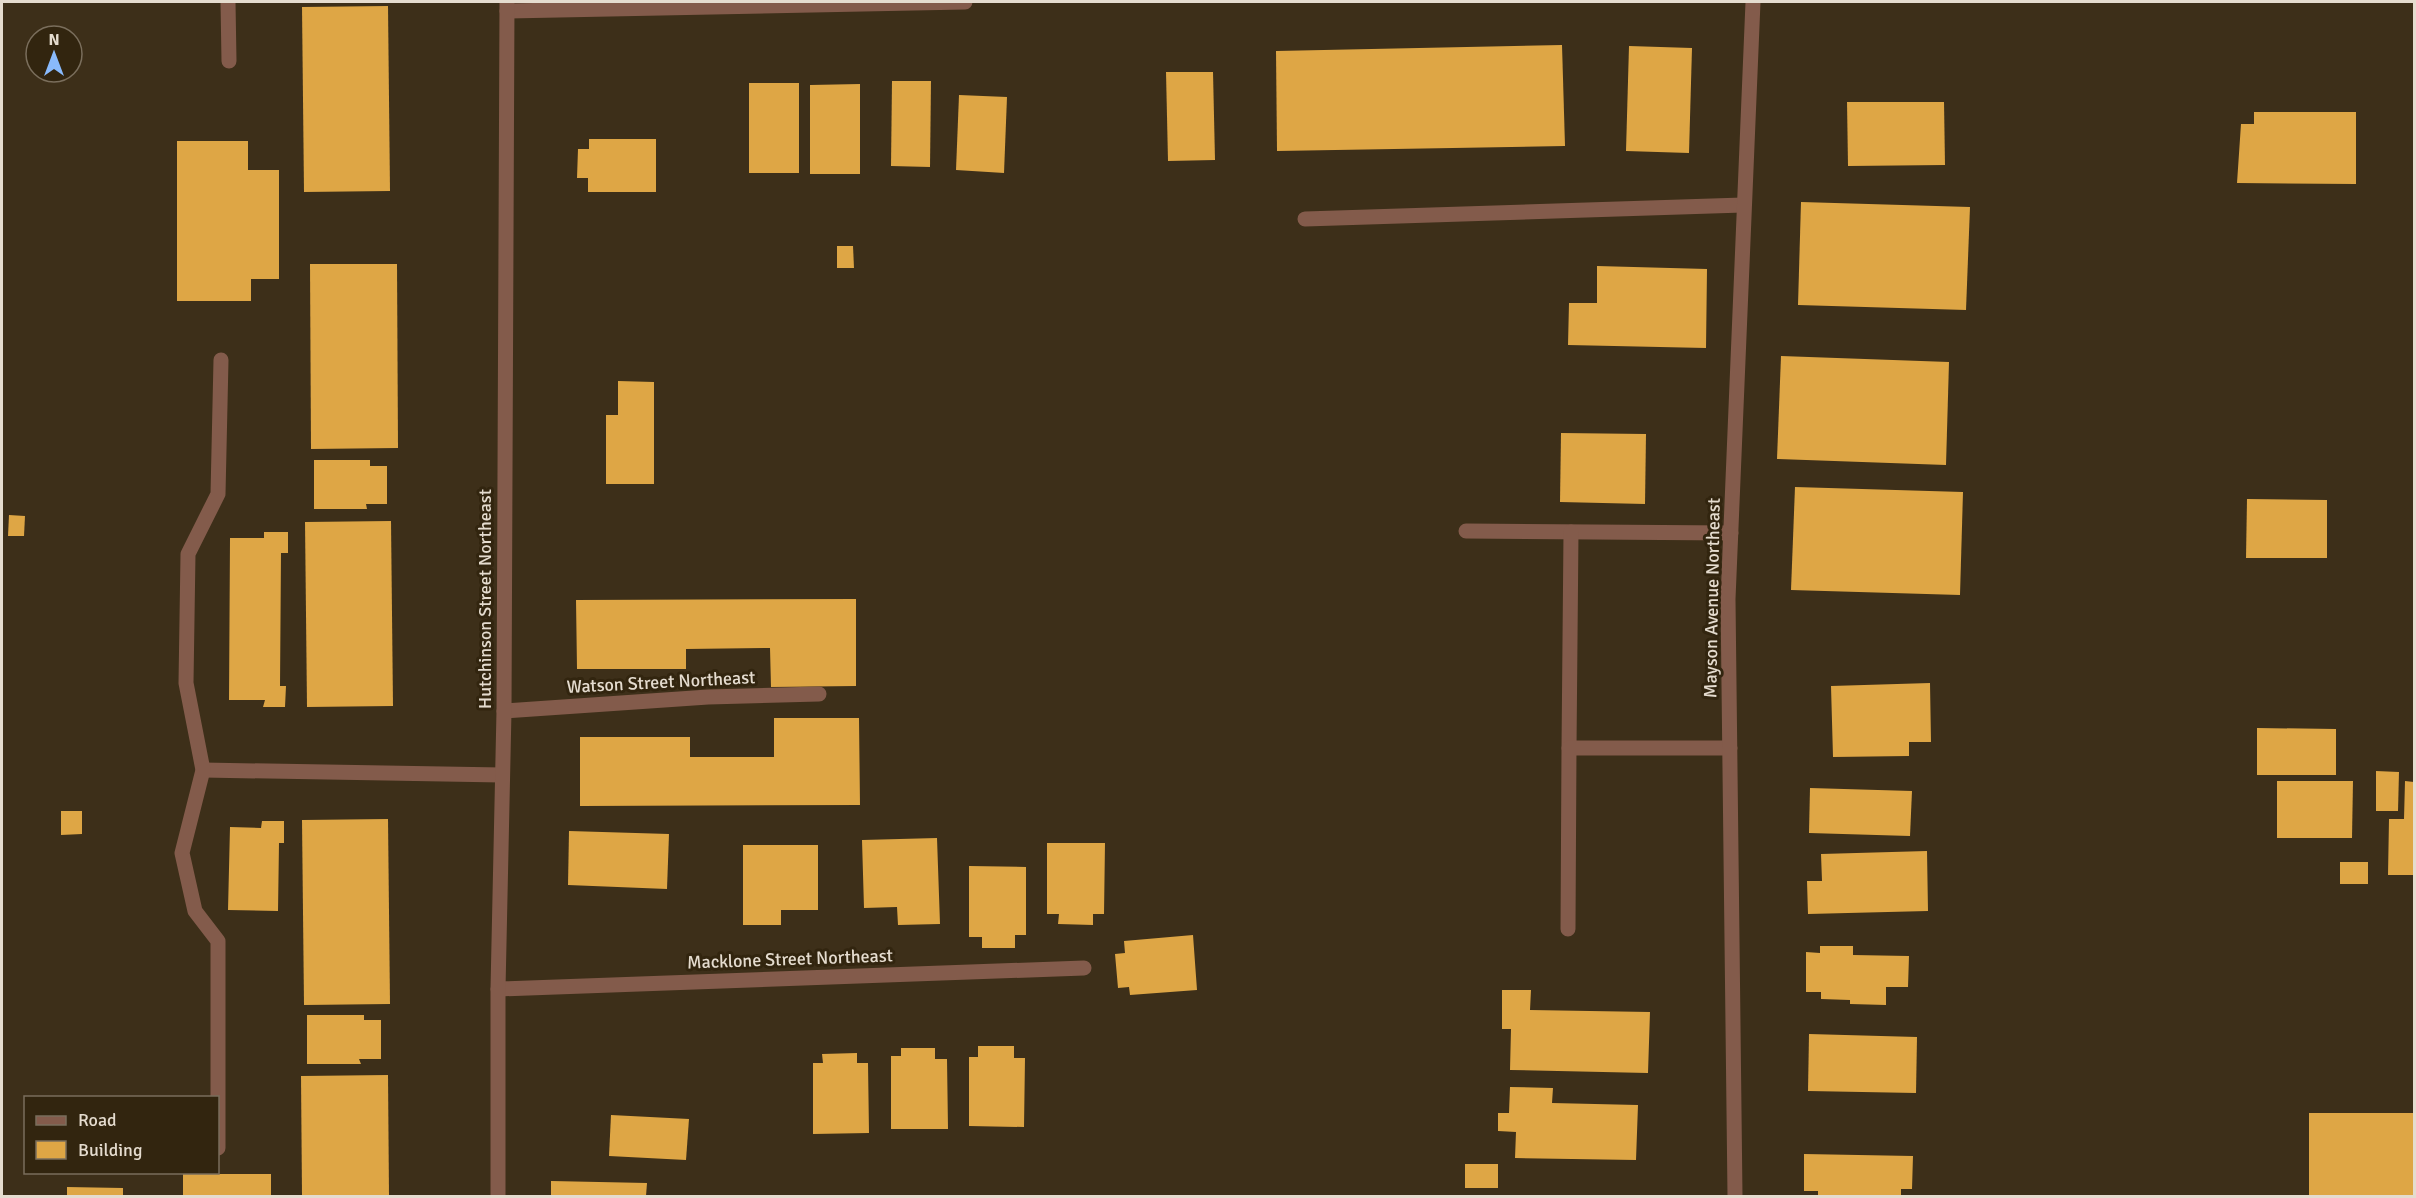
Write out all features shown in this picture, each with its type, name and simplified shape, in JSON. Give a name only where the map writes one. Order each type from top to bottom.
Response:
[{"type":"street","points":[[228,2],[230,61]]},
{"type":"street","points":[[507,6],[965,2]]},
{"type":"street","name":"Mayson Avenue Northeast","points":[[1735,1197],[1728,599],[1753,2]]},
{"type":"street","name":"Hutchinson Street Northeast","points":[[498,1197],[498,989],[504,711],[507,6]]},
{"type":"street","points":[[1305,219],[1743,205]]},
{"type":"street","points":[[218,1096],[218,941],[195,912],[182,853],[203,770],[186,683],[188,554],[218,494],[220,360]]},
{"type":"street","points":[[1466,531],[1731,533]]},
{"type":"street","points":[[1568,928],[1571,532]]},
{"type":"street","name":"Watson Street Northeast","points":[[504,711],[708,697],[819,694]]},
{"type":"street","points":[[1569,748],[1730,748]]},
{"type":"street","points":[[203,770],[502,775]]},
{"type":"street","name":"Macklone Street Northeast","points":[[498,989],[1084,968]]},
{"type":"building","points":[[388,6],[390,191],[304,192],[302,7]]},
{"type":"building","points":[[1562,45],[1565,146],[1277,151],[1276,51]]},
{"type":"building","points":[[1629,46],[1692,48],[1689,153],[1626,151]]},
{"type":"building","points":[[1166,72],[1213,72],[1215,160],[1168,161]]},
{"type":"building","points":[[892,81],[931,81],[930,167],[891,166]]},
{"type":"building","points":[[749,83],[799,83],[799,173],[749,173]]},
{"type":"building","points":[[860,84],[860,174],[810,174],[810,85]]},
{"type":"building","points":[[959,95],[1007,97],[1004,173],[956,170]]},
{"type":"building","points":[[1847,102],[1944,102],[1945,165],[1848,166]]},
{"type":"building","points":[[2254,112],[2356,112],[2356,184],[2237,183],[2241,124],[2254,124]]},
{"type":"building","points":[[589,139],[656,139],[656,192],[588,192],[588,178],[577,178],[578,149],[589,149]]},
{"type":"building","points":[[177,141],[248,141],[248,170],[279,170],[279,279],[251,279],[251,301],[177,301]]},
{"type":"building","points":[[1801,202],[1970,207],[1966,310],[1798,305]]},
{"type":"building","points":[[837,246],[853,246],[854,268],[837,268]]},
{"type":"building","points":[[310,264],[397,264],[398,448],[311,449]]},
{"type":"building","points":[[1597,266],[1707,269],[1706,348],[1568,345],[1569,303],[1597,303]]},
{"type":"building","points":[[1781,356],[1949,362],[1946,465],[1777,459]]},
{"type":"building","points":[[618,381],[654,382],[654,484],[606,484],[606,415],[618,415]]},
{"type":"building","points":[[1561,433],[1646,434],[1645,504],[1560,502]]},
{"type":"building","points":[[314,460],[370,460],[370,466],[387,466],[387,504],[366,504],[367,509],[314,509]]},
{"type":"building","points":[[1795,487],[1963,492],[1960,595],[1791,590]]},
{"type":"building","points":[[2247,499],[2327,500],[2327,558],[2246,558]]},
{"type":"building","points":[[9,515],[25,516],[24,536],[8,536]]},
{"type":"building","points":[[391,521],[393,706],[307,707],[305,522]]},
{"type":"building","points":[[264,532],[288,532],[288,553],[281,553],[280,686],[286,686],[285,707],[263,707],[265,700],[229,700],[230,538],[264,538]]},
{"type":"building","points":[[856,599],[856,686],[771,687],[770,648],[686,649],[686,669],[577,669],[576,600]]},
{"type":"building","points":[[1930,683],[1931,742],[1909,742],[1909,756],[1833,757],[1831,686]]},
{"type":"building","points":[[774,718],[859,718],[860,805],[580,806],[580,737],[690,737],[690,757],[774,757]]},
{"type":"building","points":[[2257,728],[2336,729],[2336,775],[2257,775]]},
{"type":"building","points":[[2376,771],[2399,772],[2398,811],[2376,811]]},
{"type":"building","points":[[2277,781],[2353,781],[2352,838],[2277,838]]},
{"type":"building","points":[[2405,781],[2414,782],[2414,875],[2388,875],[2389,819],[2404,819]]},
{"type":"building","points":[[1810,788],[1912,791],[1910,836],[1809,833]]},
{"type":"building","points":[[61,811],[82,811],[82,834],[61,835]]},
{"type":"building","points":[[388,819],[390,1004],[304,1005],[302,820]]},
{"type":"building","points":[[262,821],[284,821],[284,843],[279,843],[278,911],[228,910],[230,827],[261,828]]},
{"type":"building","points":[[569,831],[669,834],[667,889],[568,885]]},
{"type":"building","points":[[937,838],[940,924],[898,925],[897,907],[864,908],[862,840]]},
{"type":"building","points":[[1047,843],[1105,843],[1104,914],[1093,914],[1093,925],[1058,924],[1059,914],[1047,914]]},
{"type":"building","points":[[743,845],[818,845],[818,910],[781,910],[781,925],[743,925]]},
{"type":"building","points":[[1927,851],[1928,911],[1808,914],[1807,881],[1822,881],[1821,854]]},
{"type":"building","points":[[2340,862],[2368,862],[2368,884],[2340,884]]},
{"type":"building","points":[[969,866],[1026,867],[1026,935],[1015,935],[1015,948],[982,948],[982,937],[969,937]]},
{"type":"building","points":[[1193,935],[1197,990],[1130,995],[1129,987],[1118,988],[1115,954],[1125,953],[1124,941]]},
{"type":"building","points":[[1820,946],[1853,946],[1853,955],[1909,956],[1908,987],[1886,987],[1886,1005],[1850,1004],[1850,1000],[1821,999],[1821,992],[1806,992],[1806,952],[1820,953]]},
{"type":"building","points":[[1502,990],[1531,990],[1530,1010],[1650,1012],[1648,1073],[1510,1070],[1511,1029],[1502,1029]]},
{"type":"building","points":[[307,1015],[364,1015],[364,1020],[381,1020],[381,1059],[359,1059],[361,1064],[307,1064]]},
{"type":"building","points":[[1809,1034],[1917,1037],[1916,1093],[1808,1091]]},
{"type":"building","points":[[978,1046],[1014,1046],[1014,1058],[1025,1058],[1024,1127],[969,1126],[969,1057],[978,1057]]},
{"type":"building","points":[[901,1048],[935,1048],[935,1059],[947,1059],[948,1129],[891,1129],[891,1056],[901,1056]]},
{"type":"building","points":[[857,1053],[857,1063],[868,1063],[869,1133],[813,1134],[813,1063],[823,1063],[822,1054]]},
{"type":"building","points":[[388,1075],[389,1196],[302,1196],[301,1076]]},
{"type":"building","points":[[1510,1087],[1553,1088],[1552,1103],[1638,1105],[1636,1160],[1515,1158],[1516,1132],[1498,1131],[1498,1113],[1509,1113]]},
{"type":"building","points":[[2309,1113],[2414,1113],[2414,1196],[2309,1196]]},
{"type":"building","points":[[611,1115],[689,1119],[686,1160],[609,1156]]},
{"type":"building","points":[[1804,1154],[1913,1156],[1912,1189],[1901,1189],[1901,1196],[1818,1196],[1818,1191],[1804,1191]]},
{"type":"building","points":[[1465,1164],[1498,1164],[1498,1188],[1465,1188]]},
{"type":"building","points":[[183,1174],[271,1174],[271,1196],[183,1196]]},
{"type":"building","points":[[551,1181],[647,1183],[646,1196],[551,1196]]},
{"type":"building","points":[[67,1187],[123,1188],[123,1196],[67,1196]]}]
